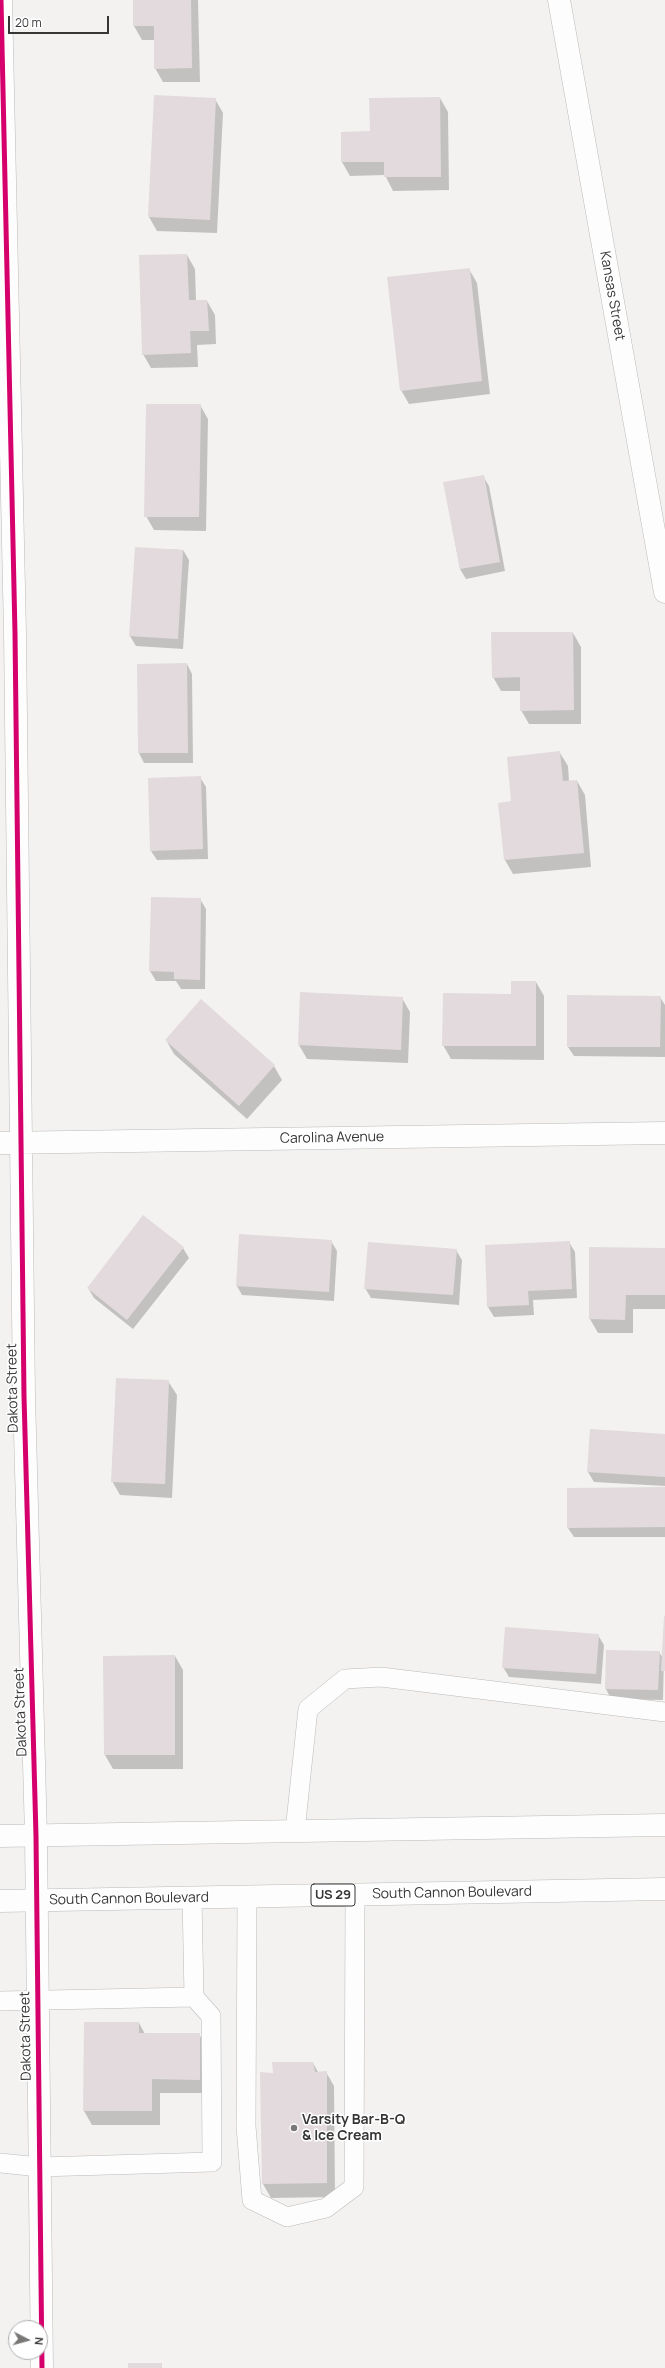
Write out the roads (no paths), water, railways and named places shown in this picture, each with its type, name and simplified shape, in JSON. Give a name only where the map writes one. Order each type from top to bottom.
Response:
[{"type":"street","name":"Dakota Street","points":[[1,0],[7,633],[22,1142],[24,1396],[36,1836],[42,2368]]},
{"type":"street","name":"Kansas Street","points":[[559,0],[665,592]]},
{"type":"street","name":"Carolina Avenue","points":[[0,1143],[665,1133]]},
{"type":"street","points":[[0,1836],[665,1825]]},
{"type":"street","name":"South Cannon Boulevard","points":[[0,1901],[665,1889]]},
{"type":"lane","points":[[295,1831],[308,1709],[345,1679],[381,1677],[665,1712]]},
{"type":"lane","points":[[247,1897],[246,2126],[252,2200],[287,2217],[326,2208],[354,2187],[355,1894]]},
{"type":"lane","points":[[0,2163],[39,2167],[212,2162],[211,2016],[194,1997],[192,1897]]},
{"type":"lane","points":[[0,2001],[194,1997]]},
{"type":"place","name":"Varsity Bar-B-Q & Ice Cream","points":[[294,2128]]}]
